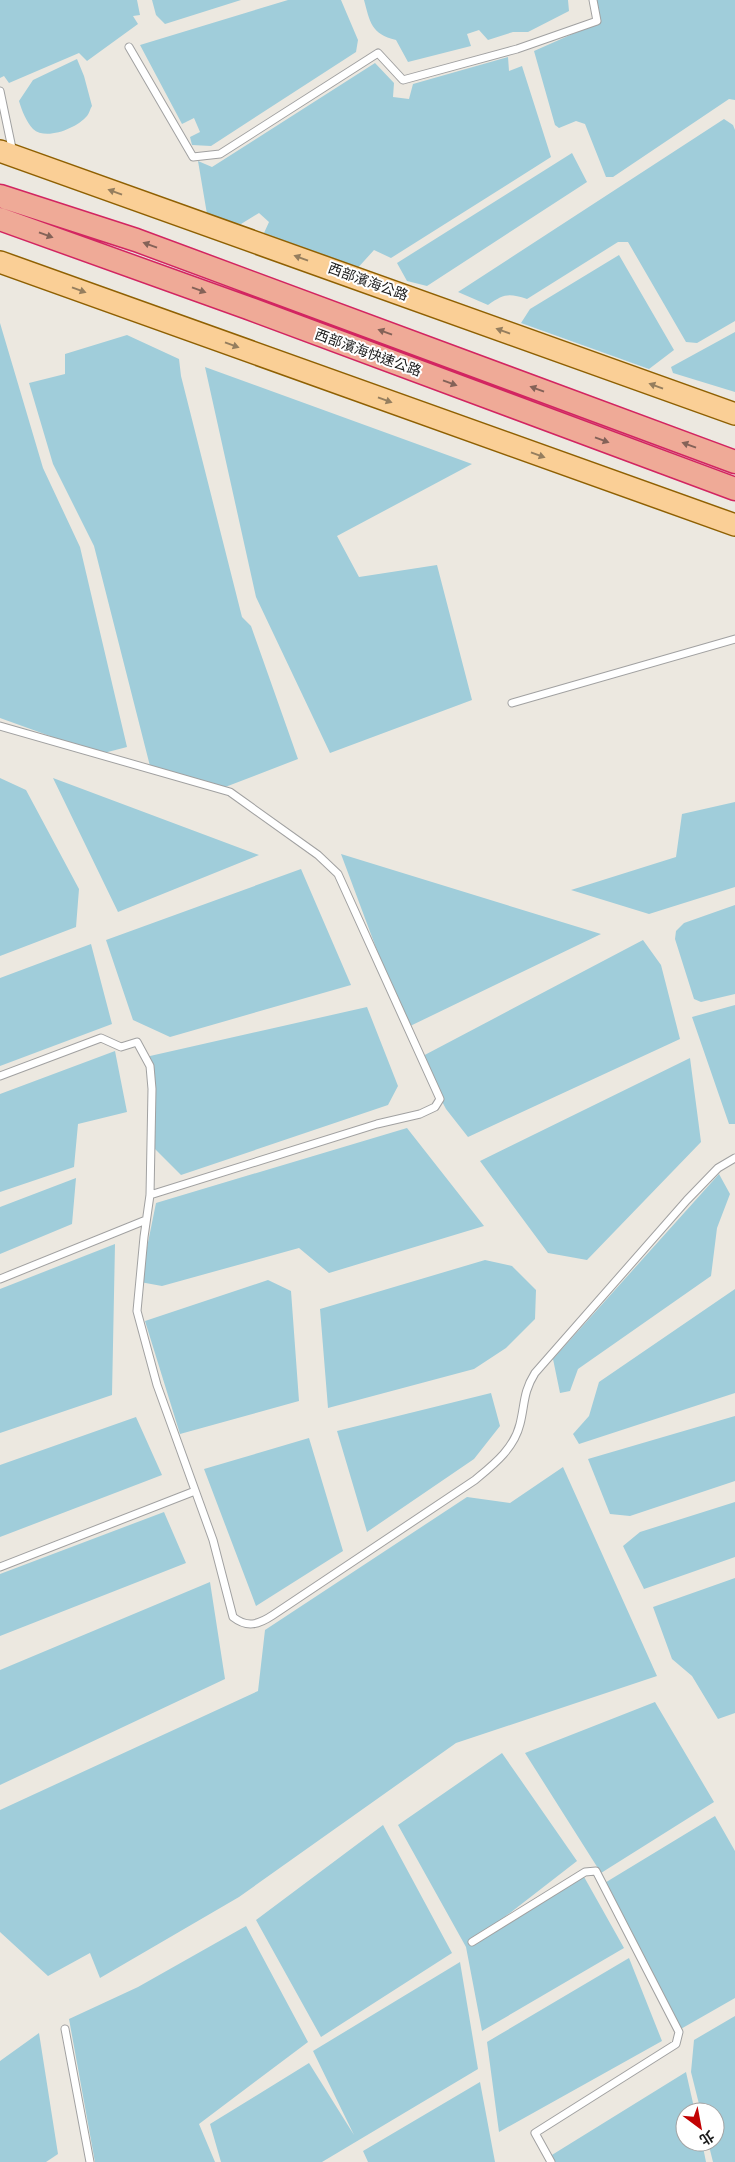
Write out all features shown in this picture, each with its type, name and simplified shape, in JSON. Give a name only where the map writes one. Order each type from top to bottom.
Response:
[{"type":"highway","name":"西部濱海快速公路","points":[[0,196],[136,240],[735,462]]},
{"type":"highway","name":"西部濱海快速公路","points":[[0,219],[248,308],[735,489]]},
{"type":"main road","name":"西部濱海公路","points":[[7,153],[735,414]]},
{"type":"main road","points":[[0,262],[735,525]]},
{"type":"lane","points":[[129,48],[193,157],[220,154],[378,53],[403,80],[517,49],[597,21],[593,0]]},
{"type":"lane","points":[[0,91],[7,153]]},
{"type":"lane","points":[[512,703],[735,640]]},
{"type":"lane","points":[[0,726],[230,792],[318,855],[338,874],[440,1099],[435,1108],[420,1114],[376,1124],[150,1195]]},
{"type":"lane","points":[[0,1076],[101,1038],[120,1047],[137,1042],[150,1066],[152,1088],[150,1195],[137,1311],[157,1385],[213,1540],[233,1617],[241,1623],[258,1624],[467,1486],[494,1465],[512,1444],[520,1426],[527,1386],[535,1373],[687,1200],[718,1168],[735,1158]]},
{"type":"lane","points":[[0,1279],[146,1220]]},
{"type":"lane","points":[[0,1567],[195,1491]]},
{"type":"lane","points":[[472,1942],[585,1872],[596,1871],[679,2032],[676,2044],[535,2133],[551,2162]]},
{"type":"lane","points":[[65,2029],[90,2162]]},
{"type":"water","points":[[0,0],[137,0],[140,15],[133,16],[138,24],[87,61],[79,53],[9,83],[4,76],[0,78]]},
{"type":"water","points":[[152,0],[241,0],[165,24],[156,15]]},
{"type":"water","points":[[288,0],[341,0],[358,40],[356,52],[211,146],[192,145],[190,137],[200,132],[194,118],[182,124],[140,45]]},
{"type":"water","points":[[364,0],[568,0],[569,11],[528,32],[513,32],[488,40],[479,30],[467,34],[471,46],[408,62],[396,40],[376,31],[370,21]]},
{"type":"water","points":[[591,0],[735,0],[735,100],[729,99],[613,177],[606,177],[585,124],[576,121],[559,128],[555,125],[534,51],[595,24]]},
{"type":"water","points":[[508,57],[509,71],[522,66],[551,157],[391,258],[374,250],[355,271],[264,233],[269,222],[259,213],[241,224],[208,220],[198,161],[212,167],[375,63],[394,83],[393,97],[409,99],[413,84]]},
{"type":"water","points":[[77,59],[92,106],[88,114],[76,125],[61,132],[46,134],[33,129],[28,123],[19,101],[33,80]]},
{"type":"water","points":[[724,119],[733,125],[735,130],[735,321],[697,343],[686,342],[628,242],[618,242],[527,299],[506,296],[488,305],[458,292]]},
{"type":"water","points":[[572,153],[587,182],[427,286],[407,281],[397,263]]},
{"type":"water","points":[[619,255],[674,350],[649,369],[521,323],[530,309]]},
{"type":"water","points":[[0,323],[43,468],[80,547],[127,747],[100,754],[0,718]]},
{"type":"water","points":[[735,332],[735,392],[673,373],[671,367]]},
{"type":"water","points":[[127,335],[179,359],[181,376],[242,617],[251,626],[298,759],[220,789],[151,770],[94,546],[53,464],[29,383],[65,374],[65,354]]},
{"type":"water","points":[[205,367],[472,464],[337,536],[359,577],[437,565],[472,700],[330,753],[256,597]]},
{"type":"water","points":[[0,778],[26,790],[79,889],[76,927],[0,956]]},
{"type":"water","points":[[53,778],[259,855],[118,912]]},
{"type":"water","points":[[735,802],[735,887],[649,914],[571,890],[676,857],[682,814]]},
{"type":"water","points":[[341,854],[601,934],[406,1028]]},
{"type":"water","points":[[301,869],[351,985],[170,1037],[133,1020],[106,940]]},
{"type":"water","points":[[735,905],[735,994],[701,1002],[694,999],[675,939],[676,931],[684,923]]},
{"type":"water","points":[[643,940],[661,965],[680,1039],[468,1137],[446,1109],[419,1058]]},
{"type":"water","points":[[91,944],[112,1024],[0,1066],[0,978]]},
{"type":"water","points":[[735,1005],[735,1124],[729,1124],[692,1017]]},
{"type":"water","points":[[367,1007],[398,1086],[388,1105],[181,1175],[151,1145],[150,1056]]},
{"type":"water","points":[[115,1051],[127,1112],[78,1124],[74,1167],[0,1192],[0,1094]]},
{"type":"water","points":[[690,1058],[701,1142],[587,1260],[548,1253],[480,1161]]},
{"type":"water","points":[[407,1128],[484,1226],[329,1273],[299,1248],[162,1286],[140,1282],[156,1203]]},
{"type":"water","points":[[719,1174],[730,1194],[717,1228],[711,1276],[578,1369],[570,1391],[560,1393],[553,1359]]},
{"type":"water","points":[[76,1178],[72,1224],[0,1254],[0,1207]]},
{"type":"water","points":[[115,1244],[112,1395],[0,1433],[0,1289]]},
{"type":"water","points":[[485,1260],[512,1266],[536,1290],[535,1319],[506,1348],[474,1369],[328,1408],[320,1309]]},
{"type":"water","points":[[268,1280],[291,1291],[299,1401],[180,1434],[145,1321]]},
{"type":"water","points":[[735,1289],[735,1393],[579,1444],[573,1434],[589,1416],[599,1382]]},
{"type":"water","points":[[491,1393],[500,1426],[474,1459],[367,1532],[337,1431]]},
{"type":"water","points":[[735,1416],[735,1481],[630,1516],[610,1514],[588,1459]]},
{"type":"water","points":[[136,1417],[162,1475],[0,1537],[0,1465]]},
{"type":"water","points":[[309,1438],[343,1551],[256,1606],[204,1469]]},
{"type":"water","points":[[563,1467],[657,1676],[456,1743],[239,1897],[100,1978],[90,1953],[48,1976],[0,1932],[0,1810],[258,1691],[265,1630],[467,1497],[510,1503]]},
{"type":"water","points":[[735,1502],[735,1557],[644,1589],[623,1546],[640,1532]]},
{"type":"water","points":[[164,1512],[186,1563],[0,1636],[0,1574]]},
{"type":"water","points":[[735,1578],[735,1713],[718,1719],[692,1676],[672,1659],[653,1607]]},
{"type":"water","points":[[210,1582],[225,1679],[0,1785],[0,1670]]},
{"type":"water","points":[[655,1702],[714,1802],[601,1873],[525,1753]]},
{"type":"water","points":[[502,1753],[577,1861],[471,1943],[583,1875],[624,1948],[482,2031],[466,1947],[398,1825]]},
{"type":"water","points":[[715,1816],[735,1851],[735,1998],[679,2030],[603,1884]]},
{"type":"water","points":[[383,1825],[452,1953],[321,2037],[256,1920]]},
{"type":"water","points":[[246,1926],[308,2042],[199,2124],[215,2162],[95,2162],[69,2019],[138,1987]]},
{"type":"water","points":[[629,1958],[662,2041],[499,2132],[487,2042]]},
{"type":"water","points":[[460,1962],[478,2069],[322,2162],[221,2162],[210,2124],[309,2063],[354,2135],[313,2051]]},
{"type":"water","points":[[735,2016],[735,2162],[713,2162],[710,2152],[725,2152],[725,2102],[698,2102],[691,2072],[694,2040]]},
{"type":"water","points":[[39,2033],[58,2154],[46,2162],[0,2162],[0,2061]]},
{"type":"water","points":[[686,2072],[693,2102],[675,2102],[675,2152],[704,2152],[706,2162],[550,2162],[547,2158]]},
{"type":"water","points":[[480,2082],[495,2162],[368,2162],[363,2151]]}]
